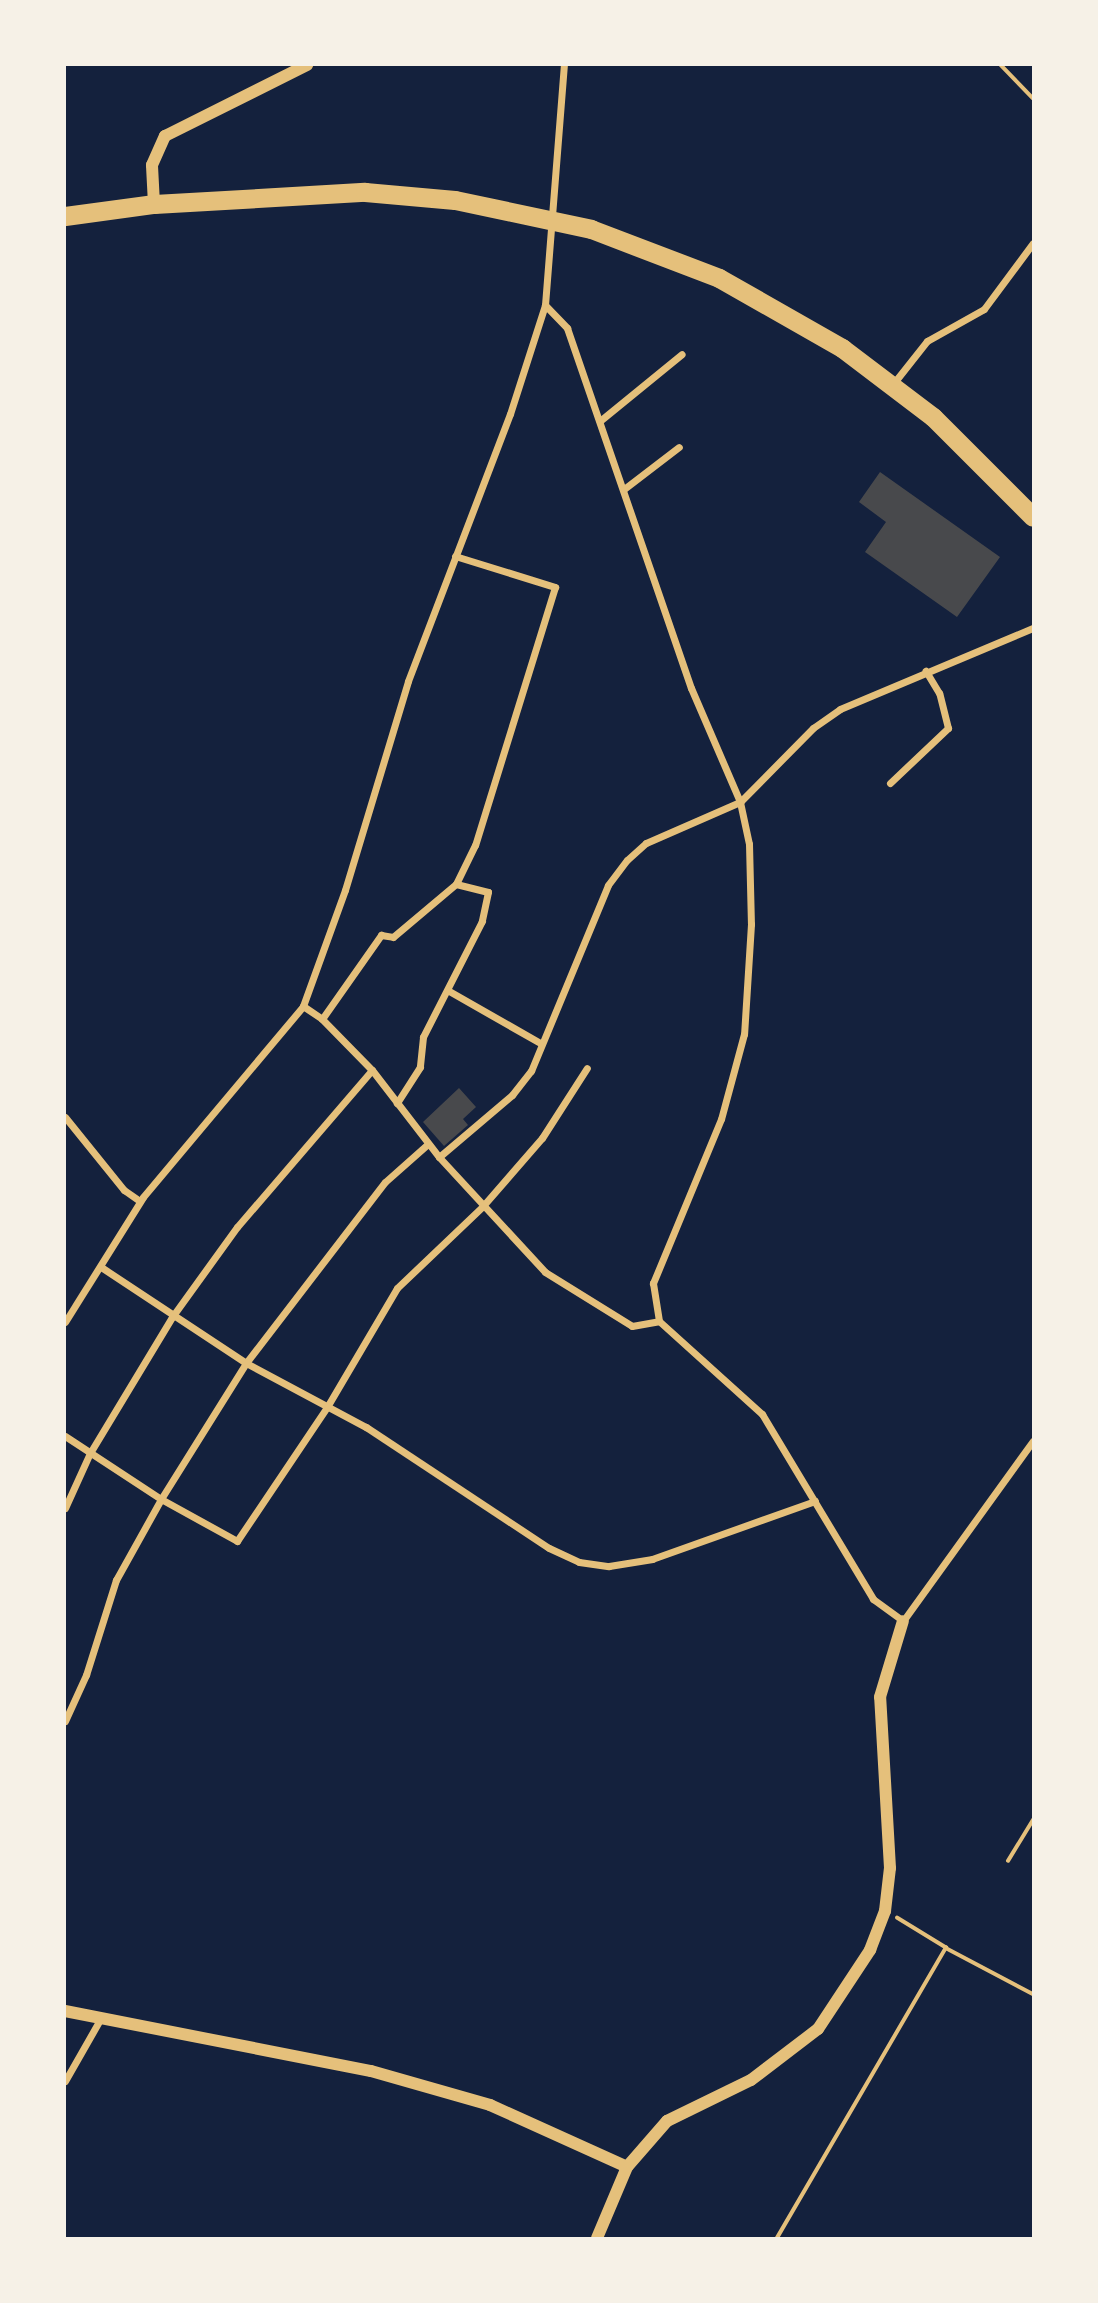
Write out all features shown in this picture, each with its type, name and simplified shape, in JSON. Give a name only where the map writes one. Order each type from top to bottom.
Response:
[{"type":"highway","points":[[65,216],[154,205],[365,192],[455,200],[553,217],[719,278],[799,320],[893,384],[989,470],[1033,517]]},
{"type":"street","points":[[154,205],[152,165],[164,136],[307,65]]},
{"type":"street","points":[[65,1322],[141,1201],[303,1006],[345,890],[408,681],[510,414],[545,305],[564,65]]},
{"type":"street","points":[[893,384],[927,341],[984,309],[1033,243]]},
{"type":"street","points":[[545,305],[567,328],[601,420],[691,688],[740,802],[749,844],[751,924],[744,1034],[721,1119],[653,1283],[659,1321],[762,1414],[873,1599],[903,1621]]},
{"type":"street","points":[[601,420],[682,354]]},
{"type":"street","points":[[624,489],[679,447]]},
{"type":"street","points":[[322,1019],[381,935],[393,937],[456,884],[475,845],[555,587],[456,556]]},
{"type":"street","points":[[439,1157],[512,1095],[531,1071],[540,1043],[608,885],[627,860],[646,843],[740,802],[814,728],[840,709],[1033,628]]},
{"type":"street","points":[[890,783],[947,728],[939,693],[926,671]]},
{"type":"street","points":[[397,1103],[420,1067],[423,1037],[449,991],[488,903],[484,888],[456,884]]},
{"type":"street","points":[[449,991],[540,1043]]},
{"type":"street","points":[[303,1006],[322,1019],[372,1070],[439,1157],[482,1207],[545,1272],[632,1326],[659,1321]]},
{"type":"street","points":[[65,1436],[160,1499],[237,1541],[327,1407],[397,1288],[482,1207],[542,1138],[587,1068]]},
{"type":"street","points":[[65,1508],[90,1452],[172,1317],[237,1227],[372,1070]]},
{"type":"street","points":[[65,1117],[124,1190],[141,1201]]},
{"type":"street","points":[[65,1721],[86,1675],[116,1580],[160,1499],[246,1363],[385,1182],[428,1143]]},
{"type":"street","points":[[100,1267],[172,1317],[246,1363],[366,1427],[549,1548],[579,1562],[610,1566],[652,1559],[815,1501]]},
{"type":"street","points":[[597,2238],[627,2167],[667,2121],[751,2080],[818,2029],[870,1950],[885,1911],[890,1868],[880,1697],[903,1621],[1033,1441]]},
{"type":"street","points":[[65,2011],[371,2071],[490,2105],[627,2167]]},
{"type":"street","points":[[65,2081],[100,2018]]},
{"type":"path","points":[[1001,65],[1033,98]]},
{"type":"path","points":[[1008,1861],[1033,1820]]},
{"type":"path","points":[[885,1911],[946,1948],[1033,1994]]},
{"type":"path","points":[[777,2238],[946,1948]]},
{"type":"building","points":[[880,472],[1000,557],[957,617],[865,552],[886,522],[859,502]]},
{"type":"building","points":[[459,1088],[476,1107],[463,1119],[468,1125],[444,1146],[423,1122]]}]
